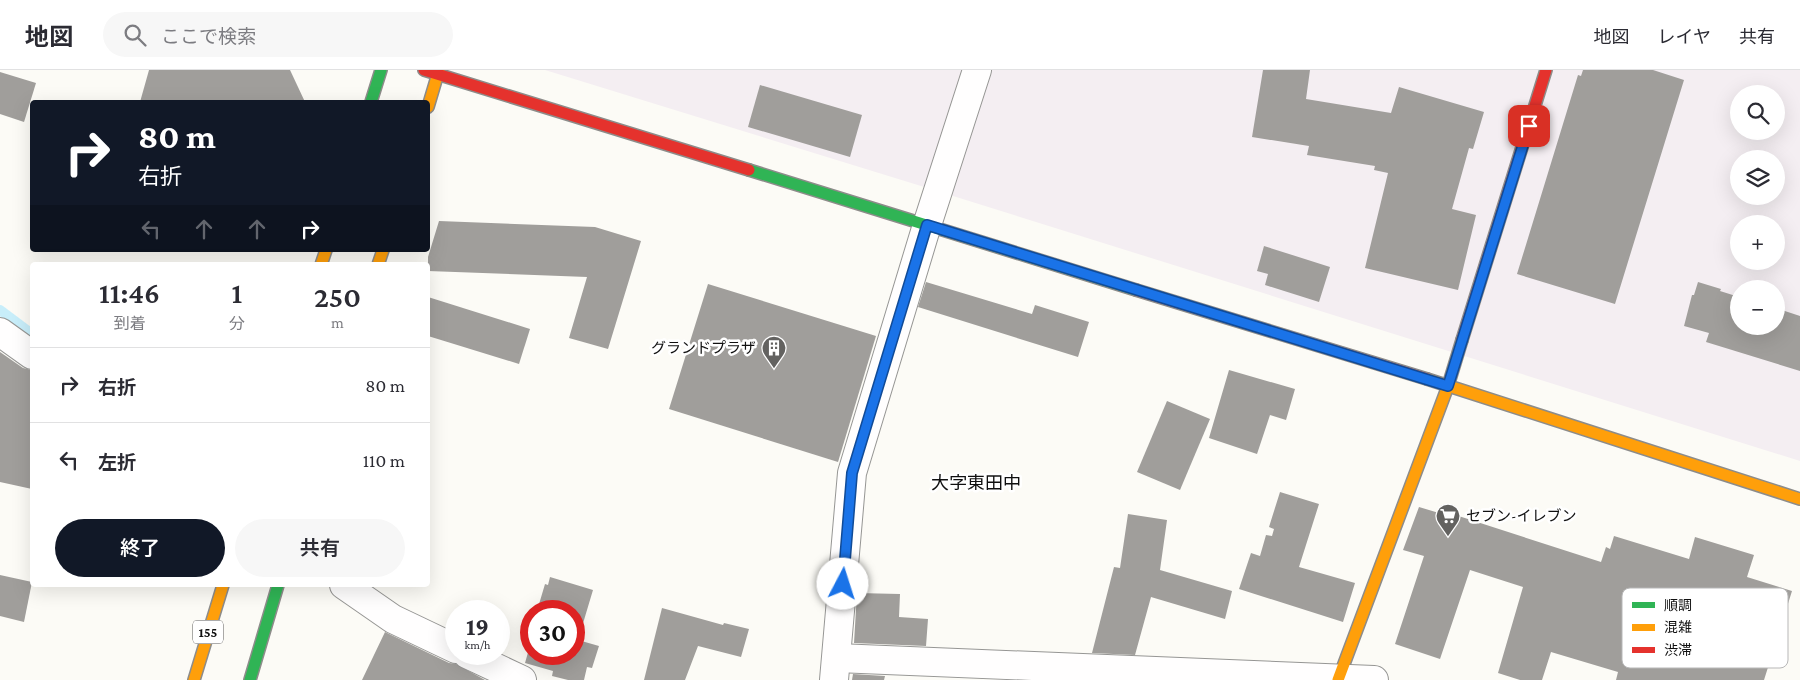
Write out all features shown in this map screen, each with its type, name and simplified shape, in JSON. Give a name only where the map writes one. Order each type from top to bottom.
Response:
[{"type":"main road","points":[[372,100],[381,70]]},
{"type":"main road","points":[[424,70],[439,72],[1448,386],[1800,499]]},
{"type":"main road","points":[[1338,679],[1448,386],[1546,70]]},
{"type":"main road","points":[[430,101],[439,72]]},
{"type":"main road","name":"155","points":[[194,680],[222,587]]},
{"type":"main road","points":[[250,680],[277,587]]},
{"type":"street","points":[[977,70],[927,225],[852,473],[836,669],[1374,680]]},
{"type":"street","points":[[0,332],[30,353]]},
{"type":"street","points":[[347,587],[393,619],[445,644]]},
{"type":"street","points":[[490,665],[522,680]]},
{"type":"shaded area","points":[[545,70],[1800,70],[1800,461],[921,186]]},
{"type":"building","points":[[149,70],[290,70],[304,100],[141,100]]},
{"type":"building","points":[[1263,70],[1310,70],[1306,99],[1391,113],[1399,87],[1484,112],[1473,149],[1469,148],[1452,209],[1476,215],[1458,290],[1365,268],[1388,173],[1374,170],[1375,166],[1307,155],[1309,146],[1252,137]]},
{"type":"building","points":[[1583,70],[1653,70],[1684,80],[1615,304],[1517,274],[1578,75],[1581,76]]},
{"type":"building","points":[[0,72],[36,83],[24,122],[0,114]]},
{"type":"building","points":[[760,85],[862,115],[850,157],[748,127]]},
{"type":"building","points":[[439,221],[595,227],[641,241],[608,349],[569,338],[587,277],[430,271],[428,257]]},
{"type":"building","points":[[1264,246],[1330,267],[1319,302],[1265,285],[1268,274],[1257,271]]},
{"type":"building","points":[[926,282],[1032,314],[1035,305],[1089,322],[1078,357],[918,307]]},
{"type":"building","points":[[1698,282],[1721,289],[1720,291],[1730,294],[1730,335],[1785,335],[1785,311],[1800,316],[1800,371],[1706,342],[1709,333],[1684,326],[1692,295],[1694,295]]},
{"type":"building","name":"グランドプラザ","points":[[708,284],[876,336],[838,462],[669,409]]},
{"type":"building","points":[[430,298],[530,329],[519,364],[430,337]]},
{"type":"building","points":[[0,352],[23,368],[30,370],[30,489],[0,482]]},
{"type":"building","points":[[1229,370],[1295,389],[1286,420],[1270,415],[1257,454],[1209,438]]},
{"type":"building","points":[[1167,401],[1210,419],[1180,490],[1137,472]]},
{"type":"building","points":[[1280,492],[1319,504],[1299,567],[1355,583],[1343,622],[1239,589],[1251,553],[1260,556],[1266,535],[1272,536],[1274,529],[1269,527]]},
{"type":"building","points":[[1419,507],[1439,513],[1440,510],[1601,562],[1606,547],[1610,549],[1614,536],[1689,559],[1695,537],[1754,555],[1747,577],[1782,588],[1622,588],[1622,668],[1768,668],[1764,680],[1616,680],[1618,672],[1551,652],[1542,680],[1520,680],[1498,673],[1523,587],[1470,570],[1440,659],[1395,644],[1424,556],[1403,550]]},
{"type":"building","points":[[1128,514],[1167,520],[1160,570],[1232,591],[1225,619],[1151,597],[1135,655],[1092,653],[1114,567],[1120,568]]},
{"type":"building","points":[[0,575],[30,582],[31,587],[24,622],[0,616]]},
{"type":"building","points":[[550,577],[593,590],[585,617],[585,600],[540,600],[545,584],[548,585]]},
{"type":"building","points":[[1788,590],[1792,591],[1788,604]]},
{"type":"building","points":[[857,593],[900,594],[899,617],[928,619],[926,646],[854,643]]},
{"type":"building","points":[[662,608],[723,625],[724,623],[749,629],[741,657],[698,646],[685,680],[644,680]]},
{"type":"building","points":[[385,632],[445,661],[445,665],[458,665],[485,680],[362,680]]},
{"type":"building","points":[[585,642],[599,646],[592,668],[587,667],[584,680],[568,680],[552,676],[553,671],[532,665],[585,665]]},
{"type":"building","points":[[853,674],[885,676],[884,680],[852,680]]},
{"type":"waterway","points":[[0,310],[30,332]]},
{"type":"traffic: fast","points":[[372,100],[381,70]]},
{"type":"traffic: fast","points":[[749,170],[1136,290]]},
{"type":"traffic: fast","points":[[250,680],[277,587]]},
{"type":"traffic: slow","points":[[430,100],[439,70]]},
{"type":"traffic: slow","points":[[322,262],[325,252]]},
{"type":"traffic: slow","points":[[379,262],[382,252]]},
{"type":"traffic: slow","points":[[1338,680],[1448,386],[1462,340]]},
{"type":"traffic: slow","points":[[1427,379],[1800,499]]},
{"type":"traffic: slow","points":[[194,680],[222,587]]},
{"type":"traffic: jam","points":[[424,70],[749,170]]},
{"type":"traffic: jam","points":[[1462,340],[1546,70]]},
{"type":"traffic: jam","points":[[1136,290],[1427,379]]},
{"type":"place","name":"グランドプラザ","points":[[774,369]]},
{"type":"place","name":"セブン-イレブン","points":[[1448,537]]},
{"type":"district","name":"大字東田中","points":[[976,483]]},
{"type":"route","points":[[843,584],[852,473],[927,225],[1448,386],[1529,126]]}]
